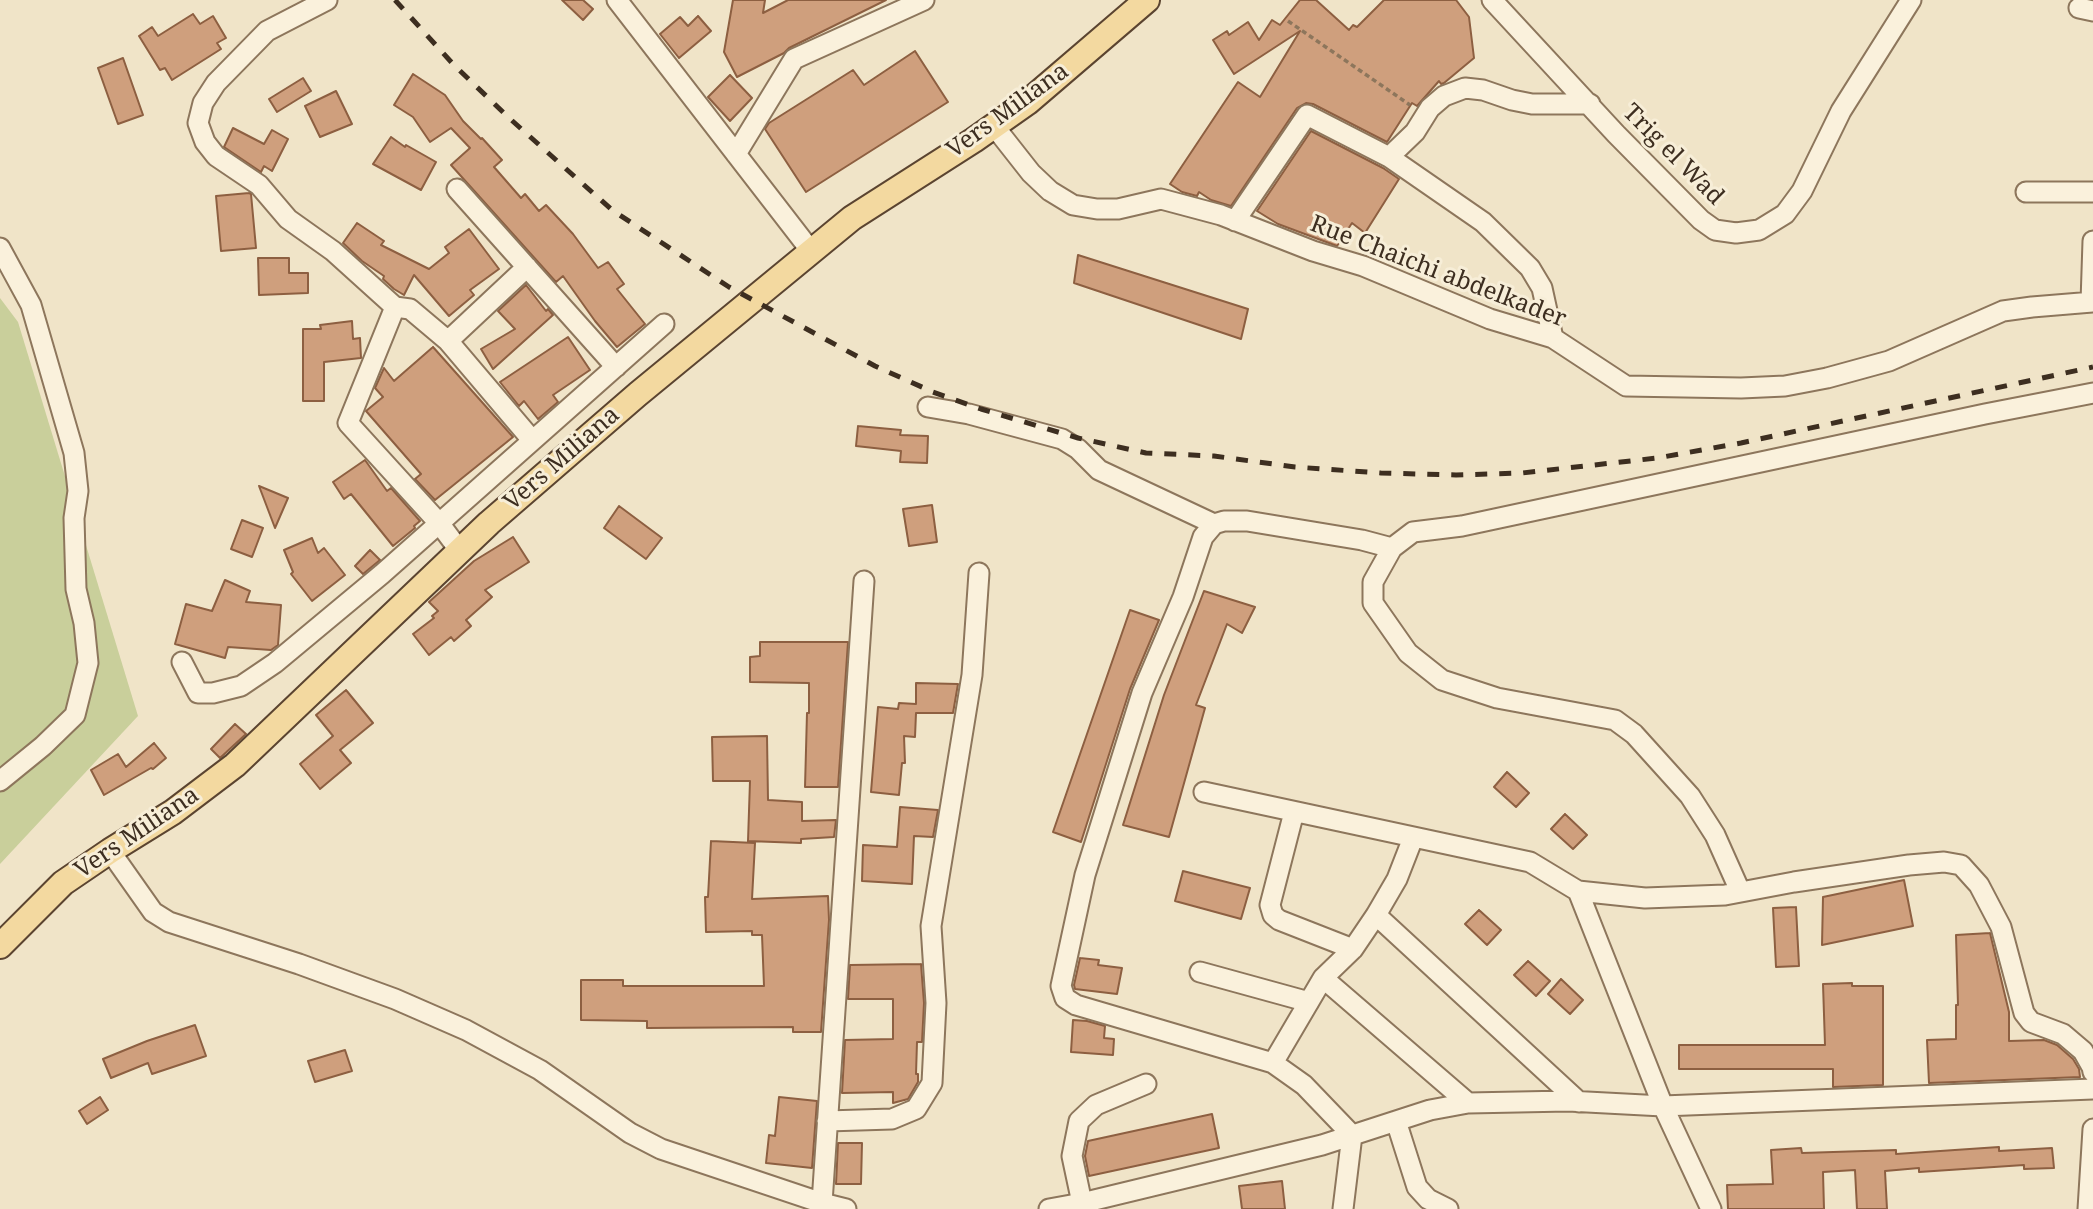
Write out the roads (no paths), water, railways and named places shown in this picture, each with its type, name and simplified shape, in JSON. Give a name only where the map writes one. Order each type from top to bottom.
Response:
[{"type":"main road","name":"Vers Miliana","points":[[0,946],[63,883],[173,812],[235,765],[489,523],[638,394],[811,251],[852,218],[1028,102],[1147,0]]},
{"type":"street","points":[[327,0],[267,31],[216,83],[203,103],[198,123],[205,142],[216,156],[259,185],[288,219],[333,251],[395,307],[410,309],[448,341],[532,440]]},
{"type":"street","points":[[617,0],[811,251]]},
{"type":"street","points":[[736,154],[794,59],[924,0]]},
{"type":"street","name":"Trig el Wad","points":[[1492,0],[1616,134],[1701,220],[1715,230],[1736,233],[1759,229],[1785,214],[1802,191],[1842,111],[1911,0]]},
{"type":"street","points":[[1389,157],[1415,132],[1430,108],[1444,96],[1465,88],[1483,90],[1532,104],[1590,104]]},
{"type":"street","points":[[1235,221],[1307,115],[1389,157],[1483,222],[1530,268],[1542,288],[1553,338]]},
{"type":"street","name":"Rue Chaichi abdelkader","points":[[994,126],[1031,173],[1050,191],[1073,205],[1118,209],[1161,199],[1235,221],[1313,251],[1363,265],[1490,319],[1553,338],[1626,386],[1785,386],[1889,361],[2003,311],[2092,302]]},
{"type":"street","points":[[457,189],[616,367]]},
{"type":"street","points":[[2026,192],[2093,192]]},
{"type":"street","points":[[2092,302],[2093,241]]},
{"type":"street","points":[[0,248],[31,305],[74,453],[78,491],[74,518],[76,589],[84,623],[88,663],[75,715],[43,746],[0,781]]},
{"type":"street","points":[[448,341],[527,268]]},
{"type":"street","points":[[395,307],[348,423],[439,523],[460,551]]},
{"type":"street","points":[[182,662],[198,693],[213,693],[241,685],[275,663],[439,523],[664,324]]},
{"type":"street","points":[[1740,891],[1715,835],[1690,796],[1634,734],[1615,720],[1497,698],[1442,680],[1408,653],[1373,604],[1373,582],[1391,548],[1413,532],[1462,526],[2093,393]]},
{"type":"street","points":[[928,407],[968,414],[1062,439],[1078,449],[1099,470],[1214,524]]},
{"type":"street","points":[[1352,1135],[1304,1085],[1273,1063],[1076,1005],[1065,998],[1061,986],[1085,875],[1142,692],[1183,597],[1203,537],[1214,524],[1247,521],[1362,540],[1391,548]]},
{"type":"street","points":[[827,1121],[892,1119],[916,1109],[932,1083],[936,1003],[930,926],[972,675],[979,573]]},
{"type":"street","points":[[822,1203],[864,581]]},
{"type":"street","points":[[1204,792],[1530,862],[1578,891],[1645,898],[1725,895],[1909,864],[1944,862],[1961,866],[1979,885],[2001,927],[2024,1013],[2031,1022],[2063,1034],[2083,1051],[2093,1066],[2093,1072]]},
{"type":"street","points":[[1294,812],[1270,905],[1273,915],[1279,920],[1353,949]]},
{"type":"street","points":[[1273,1063],[1323,978],[1353,949],[1376,915],[1397,879],[1413,838]]},
{"type":"street","points":[[110,851],[153,912],[169,922],[299,964],[395,999],[466,1030],[540,1070],[630,1133],[660,1149],[846,1209]]},
{"type":"street","points":[[1578,891],[1663,1106],[1711,1209]]},
{"type":"street","points":[[1376,915],[1579,1102]]},
{"type":"street","points":[[1200,972],[1309,1002]]},
{"type":"street","points":[[1323,978],[1468,1103]]},
{"type":"street","points":[[1082,1203],[1072,1156],[1079,1121],[1096,1105],[1146,1084]]},
{"type":"street","points":[[1049,1209],[1322,1145],[1430,1110],[1468,1103],[1524,1100],[1663,1106],[2093,1089]]},
{"type":"street","points":[[1396,1121],[1417,1187],[1428,1199],[1448,1209]]},
{"type":"street","points":[[2088,1209],[2093,1129]]},
{"type":"street","points":[[1343,1209],[1352,1135]]},
{"type":"railway","points":[[395,0],[453,64],[612,210],[729,287],[875,366],[933,392],[1078,438],[1146,453],[1214,456],[1295,467],[1381,473],[1522,473],[1657,458],[1741,443],[2093,367]]}]
